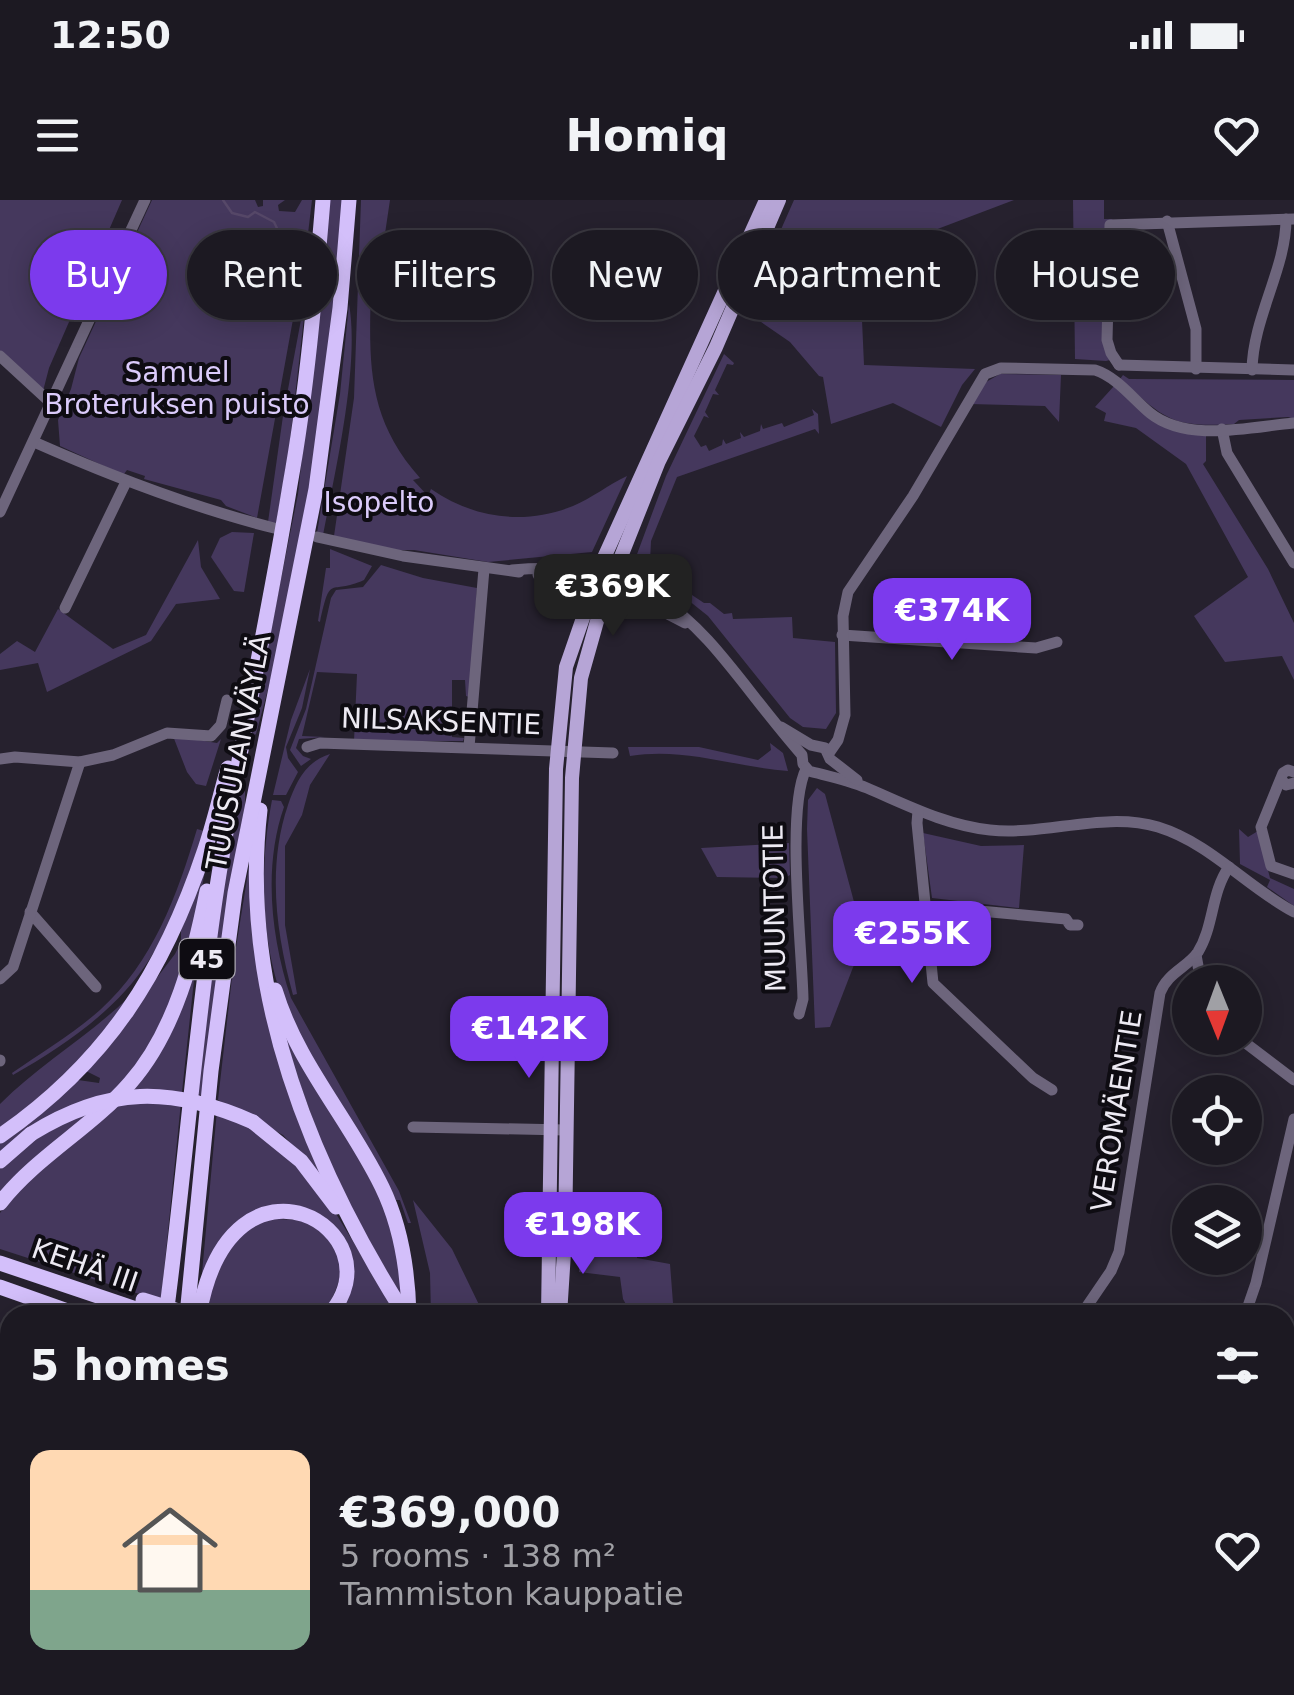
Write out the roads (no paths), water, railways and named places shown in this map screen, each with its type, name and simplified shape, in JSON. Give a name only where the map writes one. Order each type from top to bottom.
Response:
[{"type":"highway","name":"TUUSULANVÄYLÄ","points":[[167,1305],[216,888],[294,464],[323,200]]},
{"type":"highway","name":"TUUSULANVÄYLÄ","points":[[190,1305],[212,1071],[232,913],[316,489],[340,308],[349,200]]},
{"type":"highway","points":[[0,1136],[72,1078],[100,1049],[157,968],[188,896],[245,717]]},
{"type":"highway","points":[[268,720],[258,827],[264,982],[290,1082],[356,1234],[400,1305]]},
{"type":"highway","points":[[0,1203],[42,1157],[131,1082],[160,1039],[182,988],[206,895],[227,774]]},
{"type":"highway","points":[[260,933],[276,996],[291,1032],[389,1204],[406,1268],[407,1305]]},
{"type":"highway","points":[[0,1161],[31,1134],[82,1107],[130,1096],[195,1100],[254,1122],[302,1162],[356,1234]]},
{"type":"highway","points":[[201,1305],[206,1286],[230,1237],[251,1218],[278,1210],[313,1217],[325,1225],[340,1247],[346,1277],[337,1305]]},
{"type":"highway","name":"KEHÄ III","points":[[0,1263],[136,1305]]},
{"type":"highway","name":"KEHÄ III","points":[[0,1287],[51,1305]]},
{"type":"main road","points":[[560,1305],[558,1129],[566,666],[766,200]]},
{"type":"main road","points":[[603,580],[716,347],[778,200]]},
{"type":"main road","points":[[549,1305],[558,1129]]},
{"type":"street","points":[[0,512],[145,200]]},
{"type":"street","points":[[1119,365],[1107,340],[1108,229],[1116,222],[1290,219],[1252,350],[1252,370]]},
{"type":"street","points":[[1167,222],[1196,329],[1196,369]]},
{"type":"street","points":[[0,356],[52,403]]},
{"type":"street","points":[[1119,365],[1294,370]]},
{"type":"street","points":[[1109,376],[1119,365]]},
{"type":"street","points":[[814,771],[827,767],[843,724],[842,635],[844,604],[852,583],[918,488],[979,379],[1001,368],[1095,370],[1109,376],[1160,420],[1182,428],[1294,423]]},
{"type":"street","points":[[1222,429],[1227,453],[1294,563]]},
{"type":"street","points":[[34,442],[126,482],[218,514],[274,528]]},
{"type":"street","points":[[64,608],[126,482]]},
{"type":"street","points":[[317,537],[484,569],[603,580],[668,602],[724,658],[774,722],[810,748],[830,756],[864,786]]},
{"type":"street","points":[[470,747],[484,569]]},
{"type":"street","points":[[842,635],[1036,648],[1056,642]]},
{"type":"street","points":[[0,760],[15,757],[80,762],[113,755],[167,733],[211,736],[220,724],[227,700]]},
{"type":"street","points":[[810,748],[843,724]]},
{"type":"street","name":"NILSAKSENTIE","points":[[307,747],[320,743],[614,753]]},
{"type":"street","points":[[810,748],[814,771]]},
{"type":"street","points":[[0,978],[13,967],[80,762]]},
{"type":"street","points":[[814,771],[971,828],[1038,831],[1119,822],[1142,824],[1182,838],[1294,912]]},
{"type":"street","name":"MUUNTOTIE","points":[[799,1014],[803,999],[796,818],[800,780],[814,771]]},
{"type":"street","points":[[1294,772],[1286,771],[1291,783],[1261,827],[1272,866],[1294,874]]},
{"type":"street","points":[[918,811],[933,983],[1033,1078],[1052,1090]]},
{"type":"street","name":"VEROMÄENTIE","points":[[1088,1305],[1119,1252],[1160,993],[1168,978],[1196,956],[1218,883],[1229,867]]},
{"type":"street","points":[[925,906],[1066,919],[1070,925],[1078,926]]},
{"type":"street","points":[[30,912],[96,988]]},
{"type":"street","points":[[1196,956],[1198,965]]},
{"type":"street","points":[[1262,1055],[1294,1080]]},
{"type":"street","points":[[1248,1305],[1294,1119]]},
{"type":"street","points":[[413,1127],[558,1129]]},
{"type":"waterway","points":[[223,200],[232,213],[248,217],[255,212],[274,222],[278,230]]},
{"type":"park label","name":"Samuel Broteruksen puisto","points":[[177,388]]},
{"type":"park label","name":"Isopelto","points":[[379,502]]}]
